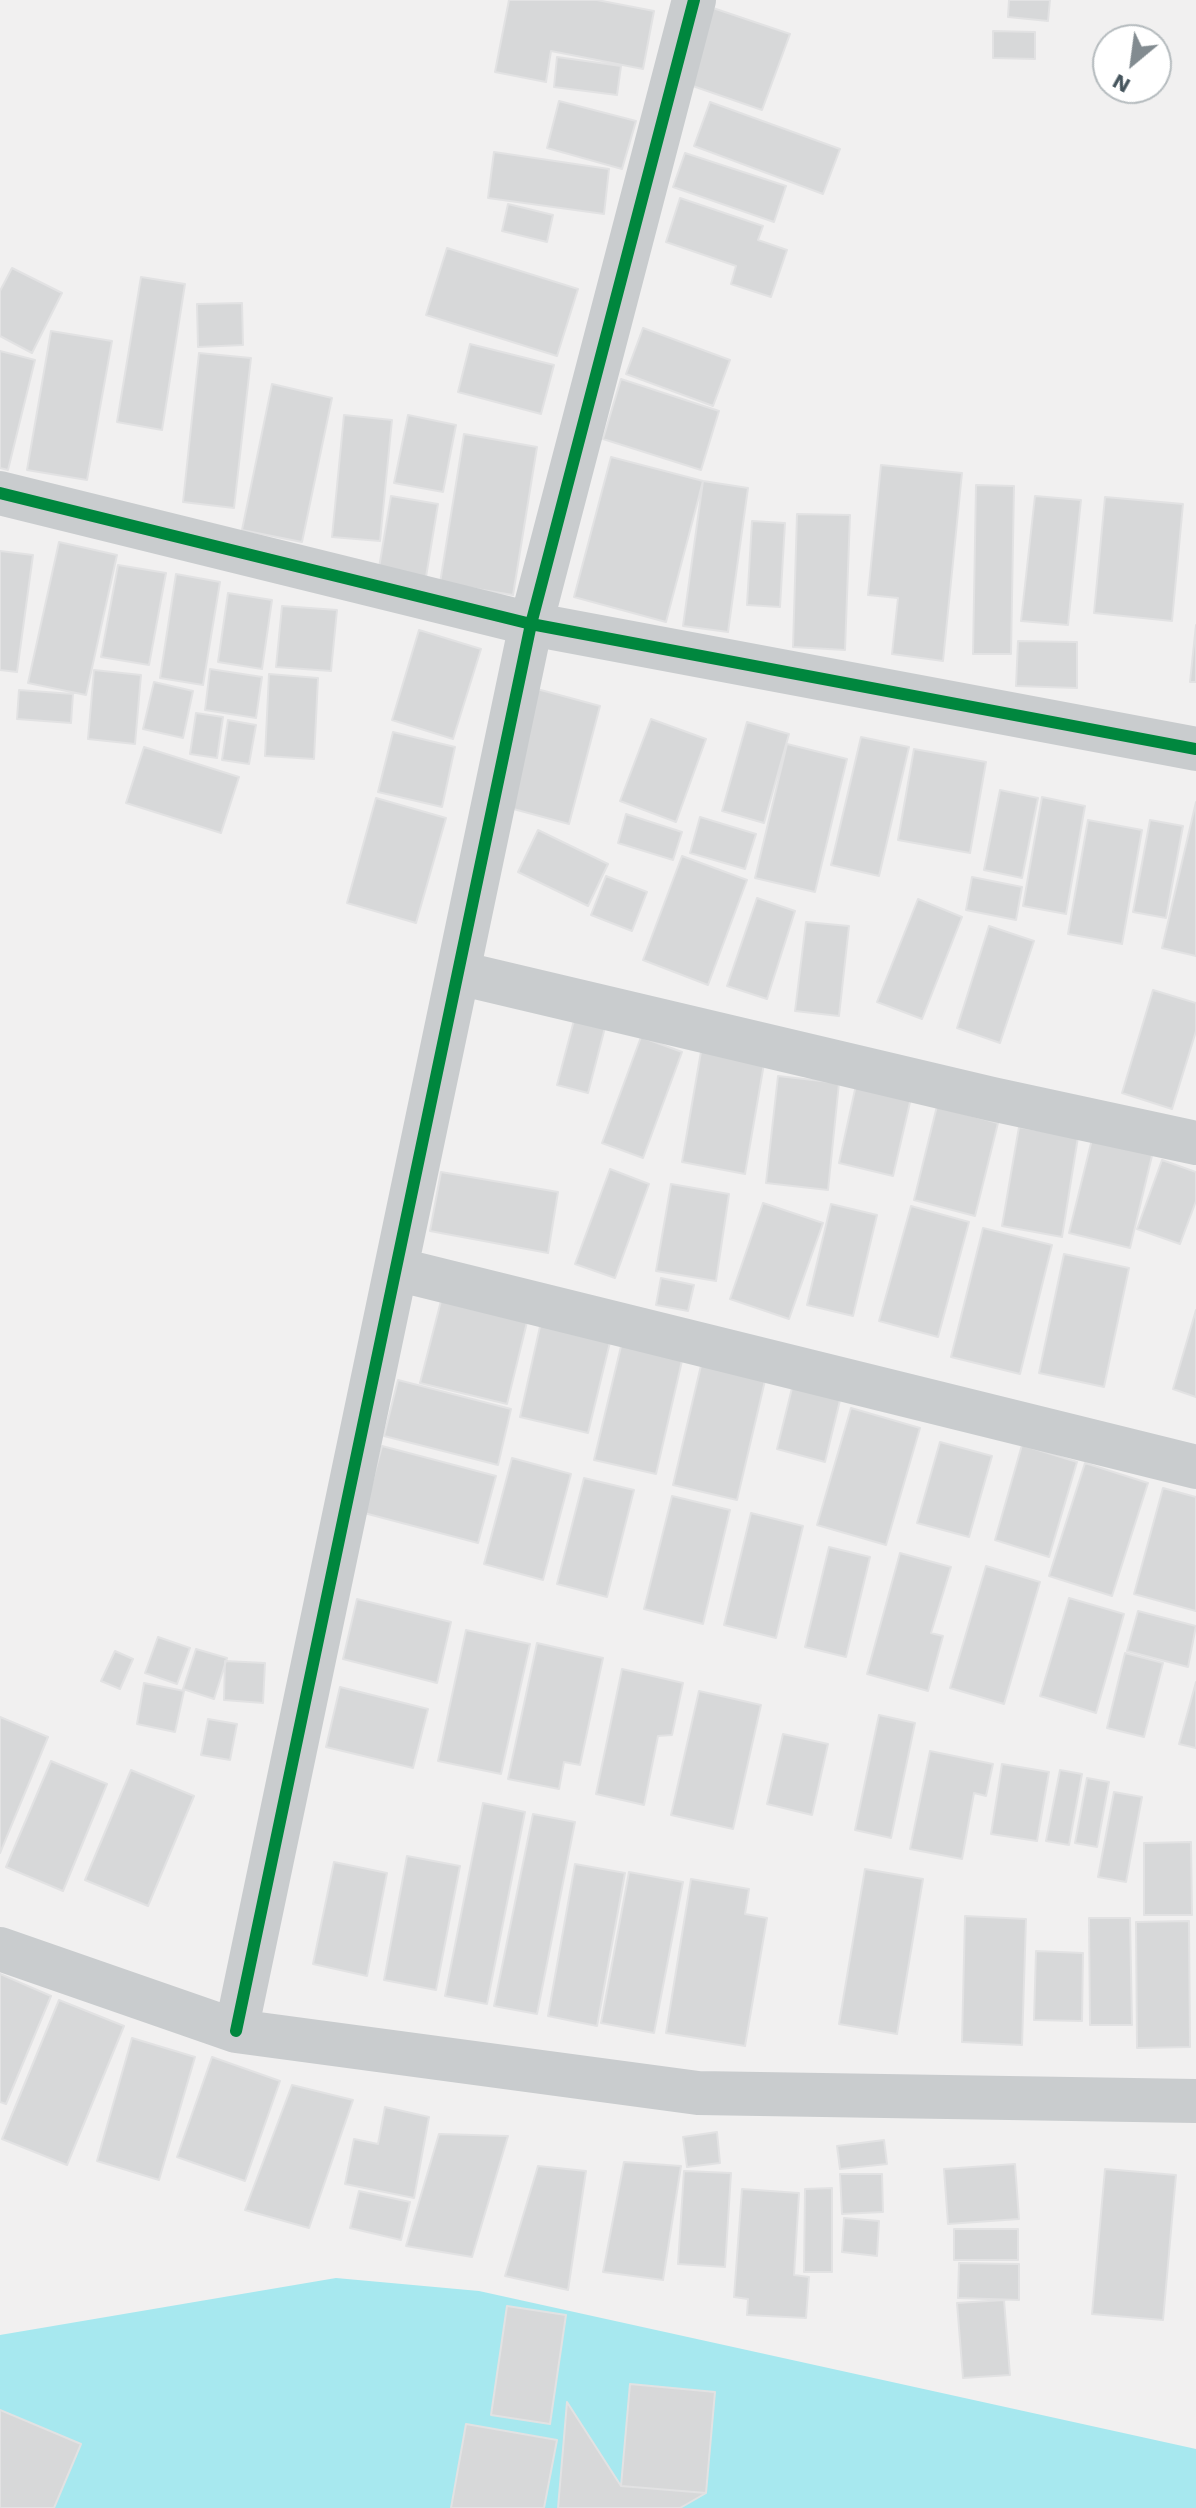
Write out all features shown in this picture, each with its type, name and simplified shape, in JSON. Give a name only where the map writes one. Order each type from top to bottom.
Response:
[{"type":"street","points":[[236,2031],[531,624],[694,0]]},
{"type":"street","points":[[0,493],[531,624],[1196,749]]},
{"type":"street","points":[[459,973],[992,1099],[1196,1143]]},
{"type":"street","points":[[396,1269],[1196,1467]]},
{"type":"street","points":[[0,1949],[236,2031],[698,2093],[1196,2101]]},
{"type":"water","points":[[336,2278],[479,2291],[1196,2449],[1196,2508],[0,2508],[0,2335]]},
{"type":"building","points":[[509,0],[597,0],[654,11],[643,69],[551,51],[546,82],[495,72]]},
{"type":"building","points":[[1009,0],[1050,0],[1048,21],[1008,17]]},
{"type":"building","points":[[713,8],[790,34],[762,110],[687,84]]},
{"type":"building","points":[[993,31],[1035,32],[1035,59],[993,58]]},
{"type":"building","points":[[557,57],[621,66],[617,95],[554,87]]},
{"type":"building","points":[[559,101],[636,121],[622,169],[547,148]]},
{"type":"building","points":[[710,102],[840,149],[823,194],[694,146]]},
{"type":"building","points":[[494,152],[609,169],[604,214],[488,198]]},
{"type":"building","points":[[685,153],[786,186],[774,222],[673,187]]},
{"type":"building","points":[[680,198],[763,226],[758,240],[787,250],[771,297],[731,284],[736,266],[666,242]]},
{"type":"building","points":[[508,204],[553,215],[547,242],[502,231]]},
{"type":"building","points":[[447,248],[578,289],[557,356],[426,315]]},
{"type":"building","points":[[12,268],[62,293],[32,353],[0,336],[0,291]]},
{"type":"building","points":[[141,277],[185,284],[162,430],[117,422]]},
{"type":"building","points":[[242,303],[243,345],[198,347],[197,304]]},
{"type":"building","points":[[643,328],[730,360],[713,406],[626,374]]},
{"type":"building","points":[[51,331],[112,341],[87,480],[27,470]]},
{"type":"building","points":[[470,344],[554,365],[541,414],[458,392]]},
{"type":"building","points":[[0,351],[35,360],[8,470],[0,468]]},
{"type":"building","points":[[199,353],[251,358],[234,508],[183,502]]},
{"type":"building","points":[[621,379],[719,411],[701,470],[603,439]]},
{"type":"building","points":[[272,384],[332,398],[302,542],[242,530]]},
{"type":"building","points":[[344,415],[392,420],[380,541],[332,537]]},
{"type":"building","points":[[408,415],[456,425],[443,492],[394,483]]},
{"type":"building","points":[[464,434],[537,447],[513,595],[440,583]]},
{"type":"building","points":[[611,457],[703,481],[666,622],[574,597]]},
{"type":"building","points":[[881,465],[962,473],[943,661],[892,654],[898,598],[868,595]]},
{"type":"building","points":[[703,481],[748,488],[728,632],[683,626]]},
{"type":"building","points":[[976,485],[1014,486],[1011,654],[973,654]]},
{"type":"building","points":[[391,496],[438,504],[426,577],[379,568]]},
{"type":"building","points":[[1035,496],[1081,500],[1068,625],[1021,621]]},
{"type":"building","points":[[1105,497],[1183,504],[1172,621],[1094,613]]},
{"type":"building","points":[[797,514],[850,515],[845,650],[793,647]]},
{"type":"building","points":[[752,521],[785,523],[780,607],[747,605]]},
{"type":"building","points":[[59,542],[117,555],[86,695],[28,683]]},
{"type":"building","points":[[0,551],[33,555],[17,672],[0,670]]},
{"type":"building","points":[[118,565],[166,573],[149,665],[101,657]]},
{"type":"building","points":[[176,574],[220,582],[203,685],[160,678]]},
{"type":"building","points":[[228,593],[272,600],[262,669],[218,662]]},
{"type":"building","points":[[282,606],[337,610],[331,671],[276,667]]},
{"type":"building","points":[[1196,625],[1196,682],[1190,682]]},
{"type":"building","points":[[419,630],[481,649],[453,739],[392,720]]},
{"type":"building","points":[[1018,641],[1077,642],[1077,688],[1016,686]]},
{"type":"building","points":[[210,669],[262,677],[256,718],[205,710]]},
{"type":"building","points":[[94,670],[141,675],[135,744],[88,739]]},
{"type":"building","points":[[269,674],[318,678],[314,759],[265,756]]},
{"type":"building","points":[[154,682],[193,691],[183,738],[143,729]]},
{"type":"building","points":[[537,689],[600,706],[569,824],[506,807]]},
{"type":"building","points":[[19,690],[73,694],[71,723],[17,719]]},
{"type":"building","points":[[196,713],[223,717],[217,758],[190,754]]},
{"type":"building","points":[[651,719],[706,739],[676,822],[620,801]]},
{"type":"building","points":[[228,720],[256,725],[249,764],[222,760]]},
{"type":"building","points":[[747,722],[789,734],[764,823],[722,811]]},
{"type":"building","points":[[393,732],[455,747],[442,807],[378,792]]},
{"type":"building","points":[[861,737],[909,747],[879,876],[831,865]]},
{"type":"building","points":[[787,744],[847,759],[815,892],[755,878]]},
{"type":"building","points":[[144,747],[239,777],[221,833],[126,803]]},
{"type":"building","points":[[914,749],[986,762],[970,853],[898,840]]},
{"type":"building","points":[[1000,790],[1038,798],[1022,878],[984,870]]},
{"type":"building","points":[[1042,797],[1085,806],[1066,914],[1023,906]]},
{"type":"building","points":[[376,798],[446,818],[416,923],[347,903]]},
{"type":"building","points":[[1196,802],[1196,956],[1162,948]]},
{"type":"building","points":[[626,814],[682,832],[673,860],[618,843]]},
{"type":"building","points":[[700,817],[756,834],[745,869],[690,853]]},
{"type":"building","points":[[1088,820],[1142,830],[1122,944],[1068,934]]},
{"type":"building","points":[[1150,820],[1183,826],[1166,918],[1133,912]]},
{"type":"building","points":[[538,830],[608,864],[588,906],[518,872]]},
{"type":"building","points":[[682,856],[747,880],[708,985],[643,960]]},
{"type":"building","points":[[606,876],[647,892],[632,931],[591,915]]},
{"type":"building","points":[[972,877],[1022,887],[1016,920],[966,910]]},
{"type":"building","points":[[757,898],[795,911],[767,999],[727,986]]},
{"type":"building","points":[[918,899],[962,917],[922,1019],[877,1002]]},
{"type":"building","points":[[806,922],[849,926],[839,1016],[795,1011]]},
{"type":"building","points":[[989,926],[1034,941],[1000,1043],[957,1028]]},
{"type":"building","points":[[1153,990],[1196,1003],[1196,1031],[1172,1109],[1122,1093]]},
{"type":"building","points":[[578,1005],[609,1012],[588,1093],[557,1085]]},
{"type":"building","points":[[641,1037],[682,1052],[643,1158],[602,1143]]},
{"type":"building","points":[[703,1040],[766,1052],[745,1174],[682,1162]]},
{"type":"building","points":[[778,1076],[839,1083],[828,1190],[766,1183]]},
{"type":"building","points":[[856,1085],[911,1098],[893,1176],[839,1163]]},
{"type":"building","points":[[937,1106],[998,1123],[975,1216],[914,1200]]},
{"type":"building","points":[[1019,1127],[1078,1137],[1062,1237],[1002,1226]]},
{"type":"building","points":[[1095,1127],[1155,1143],[1130,1248],[1069,1233]]},
{"type":"building","points":[[1162,1160],[1196,1172],[1196,1201],[1180,1244],[1137,1229]]},
{"type":"building","points":[[610,1169],[649,1184],[615,1278],[575,1264]]},
{"type":"building","points":[[441,1172],[558,1192],[548,1253],[430,1231]]},
{"type":"building","points":[[671,1184],[729,1194],[716,1281],[656,1271]]},
{"type":"building","points":[[763,1203],[823,1223],[789,1319],[730,1299]]},
{"type":"building","points":[[831,1204],[877,1215],[853,1316],[807,1305]]},
{"type":"building","points":[[911,1206],[969,1222],[938,1337],[879,1321]]},
{"type":"building","points":[[983,1228],[1052,1245],[1020,1374],[951,1357]]},
{"type":"building","points":[[1064,1254],[1129,1268],[1104,1387],[1039,1373]]},
{"type":"building","points":[[661,1278],[694,1285],[688,1311],[656,1305]]},
{"type":"building","points":[[442,1297],[528,1318],[507,1404],[420,1383]]},
{"type":"building","points":[[1196,1310],[1196,1397],[1173,1389]]},
{"type":"building","points":[[541,1322],[611,1338],[588,1433],[520,1417]]},
{"type":"building","points":[[623,1338],[684,1352],[656,1474],[594,1460]]},
{"type":"building","points":[[703,1357],[767,1372],[737,1500],[673,1485]]},
{"type":"building","points":[[398,1380],[511,1409],[498,1465],[384,1436]]},
{"type":"building","points":[[794,1380],[842,1392],[825,1462],[777,1449]]},
{"type":"building","points":[[851,1408],[920,1428],[886,1545],[817,1525]]},
{"type":"building","points":[[940,1442],[992,1456],[969,1537],[917,1523]]},
{"type":"building","points":[[1022,1445],[1077,1462],[1049,1557],[995,1540]]},
{"type":"building","points":[[382,1446],[496,1476],[478,1543],[364,1513]]},
{"type":"building","points":[[512,1458],[571,1474],[543,1580],[484,1564]]},
{"type":"building","points":[[1085,1463],[1148,1483],[1112,1596],[1049,1576]]},
{"type":"building","points":[[584,1478],[634,1490],[607,1597],[557,1584]]},
{"type":"building","points":[[1163,1488],[1196,1497],[1196,1611],[1134,1594]]},
{"type":"building","points":[[672,1496],[730,1510],[703,1624],[644,1609]]},
{"type":"building","points":[[751,1513],[803,1526],[776,1638],[724,1625]]},
{"type":"building","points":[[829,1547],[870,1557],[846,1657],[805,1647]]},
{"type":"building","points":[[900,1553],[951,1567],[931,1633],[943,1636],[928,1691],[867,1674]]},
{"type":"building","points":[[986,1566],[1040,1582],[1004,1704],[950,1688]]},
{"type":"building","points":[[1069,1598],[1124,1614],[1096,1713],[1040,1696]]},
{"type":"building","points":[[357,1599],[451,1622],[437,1683],[343,1659]]},
{"type":"building","points":[[1138,1611],[1196,1626],[1188,1667],[1127,1651]]},
{"type":"building","points":[[466,1630],[530,1644],[501,1774],[438,1761]]},
{"type":"building","points":[[158,1637],[190,1648],[177,1684],[145,1673]]},
{"type":"building","points":[[537,1643],[603,1658],[580,1765],[564,1762],[559,1789],[508,1779]]},
{"type":"building","points":[[196,1649],[227,1658],[214,1699],[183,1689]]},
{"type":"building","points":[[115,1651],[133,1659],[120,1689],[101,1681]]},
{"type":"building","points":[[1125,1653],[1163,1663],[1144,1737],[1107,1728]]},
{"type":"building","points":[[225,1661],[265,1663],[263,1703],[224,1700]]},
{"type":"building","points":[[622,1669],[683,1683],[672,1735],[658,1736],[644,1805],[596,1794]]},
{"type":"building","points":[[1196,1682],[1196,1748],[1179,1744]]},
{"type":"building","points":[[144,1683],[184,1691],[175,1732],[137,1724]]},
{"type":"building","points":[[340,1687],[428,1709],[413,1768],[326,1747]]},
{"type":"building","points":[[699,1691],[761,1705],[733,1829],[671,1815]]},
{"type":"building","points":[[879,1715],[915,1723],[891,1838],[855,1830]]},
{"type":"building","points":[[0,1717],[48,1737],[0,1853]]},
{"type":"building","points":[[208,1719],[237,1724],[230,1760],[201,1755]]},
{"type":"building","points":[[783,1734],[828,1744],[812,1815],[767,1804]]},
{"type":"building","points":[[930,1751],[993,1764],[986,1796],[974,1793],[962,1859],[910,1849]]},
{"type":"building","points":[[51,1761],[107,1784],[63,1891],[6,1867]]},
{"type":"building","points":[[1002,1764],[1049,1772],[1037,1841],[991,1834]]},
{"type":"building","points":[[131,1770],[194,1796],[148,1906],[85,1880]]},
{"type":"building","points":[[1060,1770],[1082,1774],[1069,1845],[1046,1841]]},
{"type":"building","points":[[1087,1778],[1109,1782],[1097,1847],[1075,1843]]},
{"type":"building","points":[[1114,1792],[1142,1797],[1126,1882],[1098,1877]]},
{"type":"building","points":[[483,1803],[525,1812],[487,2004],[445,1996]]},
{"type":"building","points":[[533,1814],[575,1822],[537,2014],[494,2006]]},
{"type":"building","points":[[1191,1842],[1192,1915],[1144,1915],[1144,1843]]},
{"type":"building","points":[[407,1856],[460,1866],[436,1990],[384,1980]]},
{"type":"building","points":[[334,1862],[387,1873],[367,1976],[313,1964]]},
{"type":"building","points":[[575,1864],[625,1873],[597,2026],[548,2016]]},
{"type":"building","points":[[865,1869],[923,1879],[897,2034],[839,2024]]},
{"type":"building","points":[[629,1872],[683,1882],[654,2033],[601,2023]]},
{"type":"building","points":[[691,1879],[749,1889],[745,1914],[767,1918],[745,2046],[666,2033]]},
{"type":"building","points":[[965,1916],[1026,1919],[1022,2045],[962,2042]]},
{"type":"building","points":[[1089,1918],[1130,1918],[1132,2025],[1090,2025]]},
{"type":"building","points":[[1189,1921],[1190,2047],[1137,2048],[1136,1922]]},
{"type":"building","points":[[1036,1951],[1083,1953],[1082,2021],[1034,2020]]},
{"type":"building","points":[[0,1974],[51,1996],[6,2104],[0,2102]]},
{"type":"building","points":[[59,2000],[124,2026],[67,2165],[2,2139]]},
{"type":"building","points":[[132,2038],[195,2057],[159,2180],[97,2161]]},
{"type":"building","points":[[212,2057],[280,2081],[245,2181],[177,2157]]},
{"type":"building","points":[[292,2085],[353,2100],[309,2228],[245,2210]]},
{"type":"building","points":[[385,2107],[429,2117],[414,2198],[345,2184],[354,2139],[378,2144]]},
{"type":"building","points":[[717,2132],[720,2163],[687,2167],[683,2137]]},
{"type":"building","points":[[439,2134],[508,2136],[472,2257],[406,2246]]},
{"type":"building","points":[[884,2140],[887,2164],[840,2169],[837,2146]]},
{"type":"building","points":[[624,2162],[681,2166],[663,2280],[603,2272]]},
{"type":"building","points":[[1015,2164],[1019,2219],[948,2224],[944,2169]]},
{"type":"building","points":[[538,2166],[586,2171],[568,2290],[505,2276]]},
{"type":"building","points":[[1105,2169],[1176,2175],[1163,2320],[1092,2314]]},
{"type":"building","points":[[684,2171],[731,2173],[725,2267],[678,2264]]},
{"type":"building","points":[[840,2174],[882,2174],[883,2212],[842,2214]]},
{"type":"building","points":[[832,2188],[832,2272],[804,2272],[805,2189]]},
{"type":"building","points":[[742,2189],[799,2193],[794,2275],[809,2277],[806,2318],[747,2315],[748,2299],[734,2297]]},
{"type":"building","points":[[359,2191],[410,2202],[401,2240],[350,2228]]},
{"type":"building","points":[[844,2218],[879,2221],[877,2256],[842,2252]]},
{"type":"building","points":[[954,2229],[1018,2229],[1018,2260],[954,2260]]},
{"type":"building","points":[[959,2263],[1019,2264],[1019,2300],[958,2298]]},
{"type":"building","points":[[1004,2300],[1010,2375],[963,2378],[957,2303]]},
{"type":"building","points":[[507,2306],[566,2315],[550,2424],[491,2415]]},
{"type":"building","points":[[630,2384],[715,2392],[706,2493],[621,2486]]},
{"type":"building","points":[[567,2402],[621,2486],[706,2493],[680,2508],[558,2508]]},
{"type":"building","points":[[0,2410],[81,2444],[54,2508],[0,2508]]},
{"type":"building","points":[[466,2424],[557,2440],[544,2508],[451,2508]]},
{"type":"cycle path","points":[[236,2031],[531,624],[694,0]]},
{"type":"cycle path","points":[[0,493],[531,624],[1196,749]]}]
